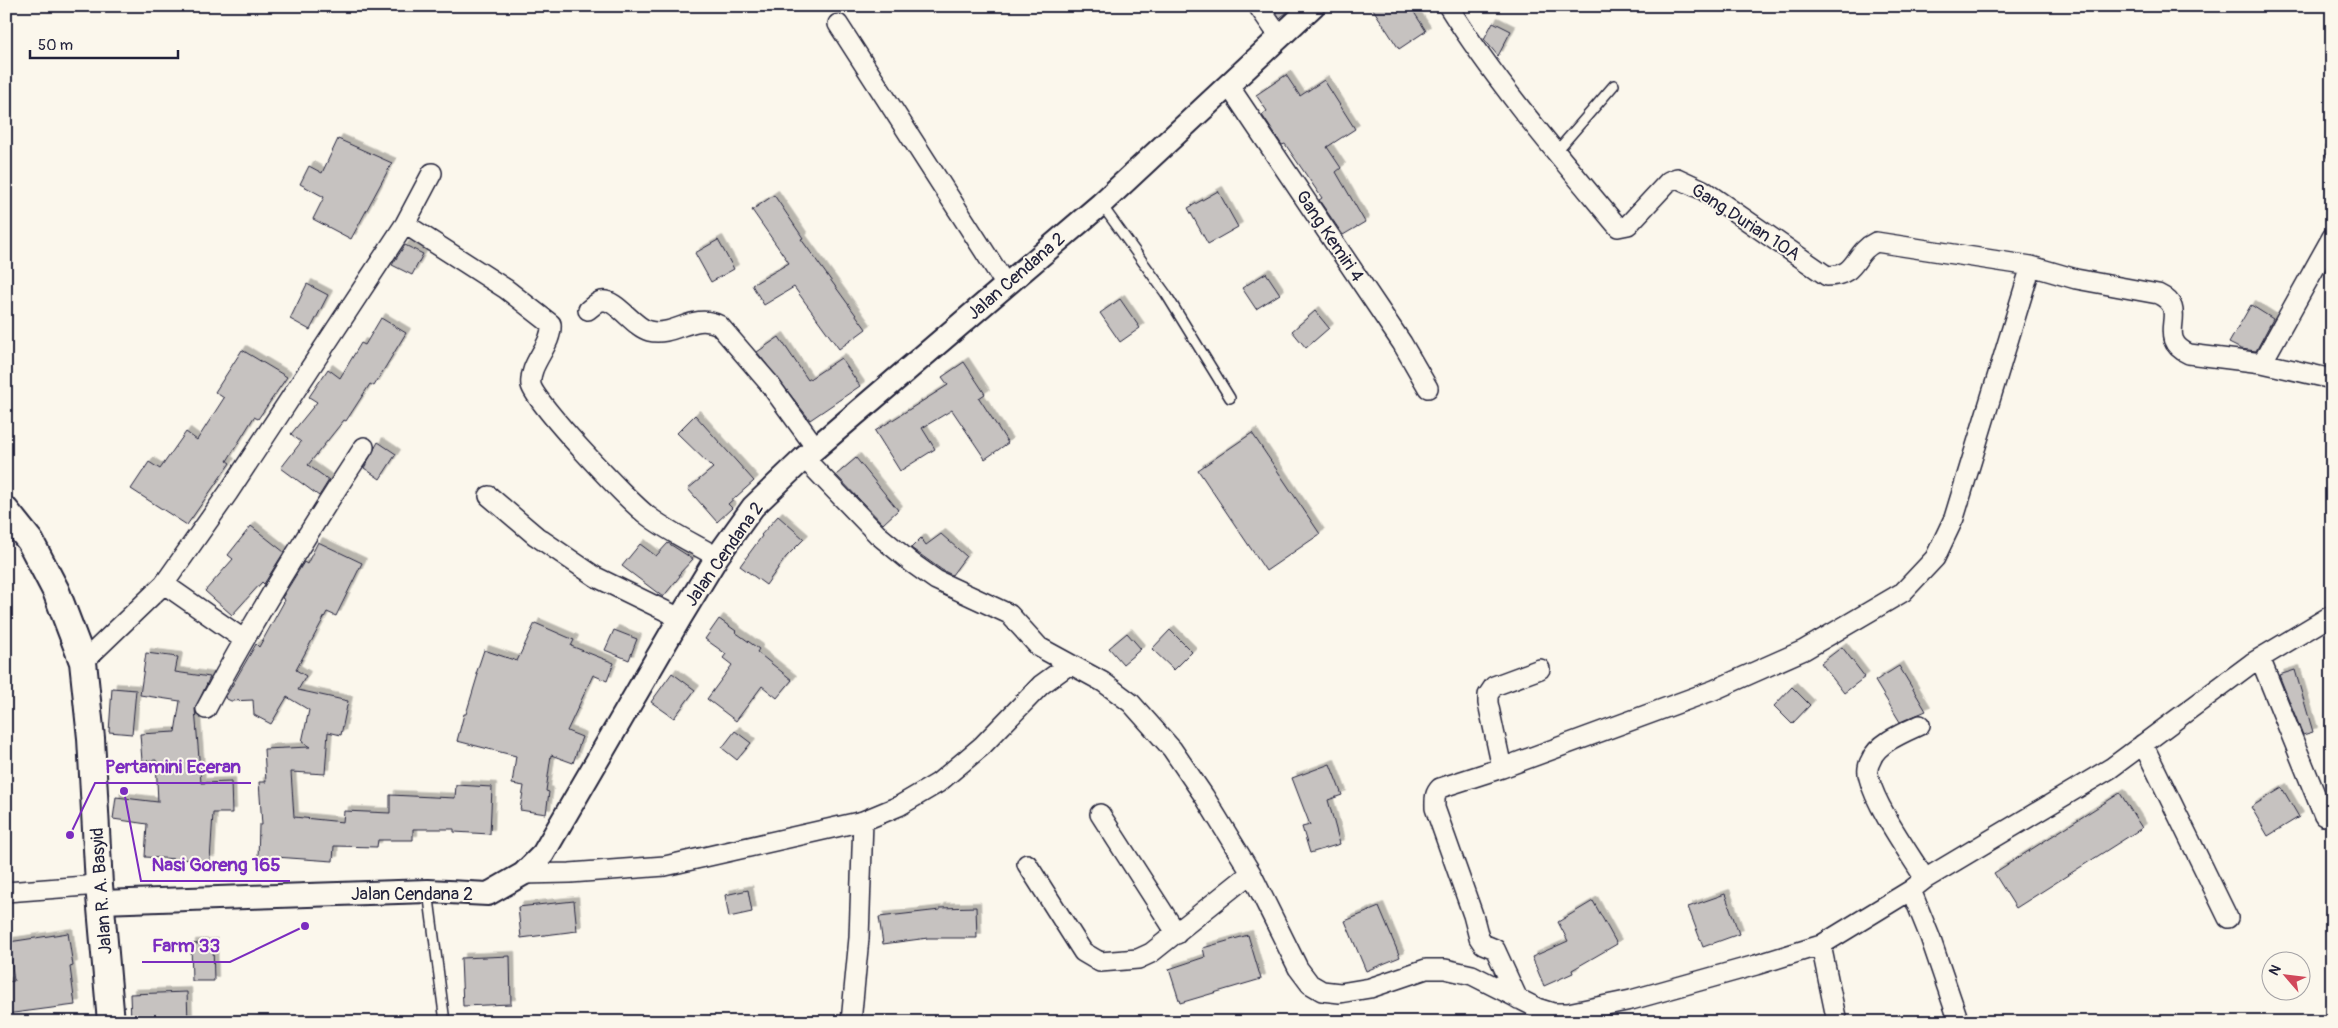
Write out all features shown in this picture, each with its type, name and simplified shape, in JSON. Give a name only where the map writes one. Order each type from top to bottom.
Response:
[{"type":"main road","name":"Jalan R. A. Basyid","points":[[6,511],[30,541],[56,591],[83,662],[91,738],[100,893],[112,1022]]},
{"type":"street","points":[[1258,6],[1279,36]]},
{"type":"street","name":"Jalan Cendana 2","points":[[100,893],[428,891],[488,894],[523,874],[542,854],[717,557],[753,507],[810,453],[1101,204],[1313,6]]},
{"type":"street","name":"Gang Durian 10A","points":[[1448,6],[1465,33],[1556,152],[1618,227],[1628,225],[1669,181],[1678,178],[1703,190],[1827,276],[1841,276],[1850,269],[1867,246],[1876,242],[2031,266]]},
{"type":"street","points":[[838,24],[1006,285]]},
{"type":"street","name":"Gang Kemiri 4","points":[[1229,86],[1402,343],[1428,388]]},
{"type":"street","points":[[83,662],[164,584],[228,493],[405,224],[432,173]]},
{"type":"street","points":[[405,224],[506,289],[551,324],[550,336],[531,382],[536,395],[579,446],[634,504],[649,517],[717,557]]},
{"type":"street","points":[[2262,363],[2332,237]]},
{"type":"street","points":[[1518,999],[1496,949],[1483,944],[1479,938],[1473,915],[1435,808],[1434,799],[1436,792],[1440,788],[1502,768],[1714,690],[1795,654],[1863,618],[1903,592],[1935,558],[1954,518],[2031,266],[2076,279],[2158,294],[2167,298],[2172,305],[2172,341],[2178,349],[2189,354],[2262,363],[2332,379]]},
{"type":"street","points":[[588,310],[601,301],[609,302],[637,326],[650,331],[663,332],[700,320],[710,320],[719,325],[768,382],[810,453],[877,534],[936,580],[1009,614],[1039,647],[1103,682],[1131,704],[1172,749],[1251,873],[1298,968],[1310,984],[1322,991],[1340,993],[1370,988],[1426,969],[1445,969],[1472,976],[1518,999],[1539,1015],[1568,1013],[1631,1000],[1756,965],[1821,944],[2111,768],[2260,658],[2332,615]]},
{"type":"street","points":[[206,709],[243,639],[364,446]]},
{"type":"street","points":[[489,496],[536,536],[596,577],[680,618]]},
{"type":"street","points":[[164,584],[243,639]]},
{"type":"street","points":[[2260,658],[2324,816]]},
{"type":"street","points":[[523,874],[570,873],[665,866],[863,821],[899,806],[938,783],[982,746],[1040,685],[1070,664]]},
{"type":"street","points":[[1502,768],[1488,704],[1488,695],[1494,686],[1540,669]]},
{"type":"street","points":[[1920,725],[1892,738],[1871,758],[1868,769],[1869,778],[1918,884],[1930,937],[1959,1022]]},
{"type":"street","points":[[2143,744],[2228,918]]},
{"type":"street","points":[[1100,814],[1177,934]]},
{"type":"street","points":[[851,1022],[858,938],[863,821]]},
{"type":"street","points":[[1028,864],[1084,952],[1100,962],[1138,959],[1151,953],[1251,873]]},
{"type":"street","points":[[6,892],[100,893]]},
{"type":"street","points":[[1821,944],[1837,1022]]},
{"type":"lane","points":[[1556,152],[1614,84]]},
{"type":"lane","points":[[1101,204],[1166,294],[1230,398]]},
{"type":"lane","points":[[428,891],[445,1022]]},
{"type":"path","points":[[2332,128],[2326,144],[2326,156],[2332,161]]},
{"type":"building","points":[[1272,6],[1294,6],[1280,18]]},
{"type":"building","points":[[1371,6],[1410,6],[1426,31],[1399,49]]},
{"type":"building","points":[[1493,22],[1511,31],[1498,56],[1484,39]]},
{"type":"building","points":[[1286,75],[1300,96],[1324,80],[1355,129],[1327,147],[1341,168],[1336,172],[1365,222],[1343,235],[1319,200],[1322,198],[1285,144],[1282,145],[1262,115],[1267,111],[1256,95]]},
{"type":"building","points":[[338,139],[392,163],[351,239],[313,219],[324,197],[300,184],[309,166],[322,173]]},
{"type":"building","points":[[1218,191],[1238,227],[1208,244],[1188,208]]},
{"type":"building","points":[[774,195],[803,238],[801,239],[866,329],[839,349],[794,287],[764,305],[752,285],[789,263],[752,210]]},
{"type":"building","points":[[718,240],[734,269],[711,282],[695,253]]},
{"type":"building","points":[[405,245],[423,254],[412,275],[392,265]]},
{"type":"building","points":[[1266,273],[1280,294],[1256,309],[1242,288]]},
{"type":"building","points":[[307,284],[328,295],[310,330],[290,319]]},
{"type":"building","points":[[1120,299],[1140,328],[1120,342],[1100,313]]},
{"type":"building","points":[[2251,305],[2273,319],[2256,351],[2241,349],[2229,343]]},
{"type":"building","points":[[1315,311],[1329,328],[1306,348],[1292,331]]},
{"type":"building","points":[[381,318],[406,333],[374,386],[370,384],[346,421],[344,420],[308,465],[329,480],[319,496],[281,468],[301,442],[291,434],[317,402],[309,397],[328,369],[340,378],[361,343],[365,345]]},
{"type":"building","points":[[779,337],[808,380],[841,358],[860,386],[810,420],[757,352]]},
{"type":"building","points":[[242,350],[287,377],[258,419],[254,417],[227,461],[230,463],[187,525],[131,489],[149,462],[160,469],[186,432],[197,440],[224,398],[215,392]]},
{"type":"building","points":[[964,362],[985,394],[979,398],[1008,443],[985,459],[952,410],[922,428],[935,449],[900,471],[875,431],[948,385],[942,377]]},
{"type":"building","points":[[695,415],[754,481],[728,504],[732,508],[717,522],[688,489],[713,468],[677,433]]},
{"type":"building","points":[[1252,433],[1320,534],[1266,571],[1198,470]]},
{"type":"building","points":[[378,442],[396,454],[380,479],[364,468]]},
{"type":"building","points":[[856,458],[898,510],[883,524],[836,475]]},
{"type":"building","points":[[778,516],[804,539],[786,557],[766,585],[740,566],[761,535]]},
{"type":"building","points":[[251,526],[284,552],[264,584],[262,582],[232,615],[205,591],[233,559],[228,555]]},
{"type":"building","points":[[941,534],[966,556],[952,575],[911,548],[921,538],[926,545]]},
{"type":"building","points":[[318,542],[362,563],[336,616],[327,612],[296,670],[306,676],[298,690],[348,701],[341,735],[328,732],[325,774],[291,772],[294,817],[343,822],[344,811],[390,813],[390,795],[455,798],[456,785],[492,787],[490,834],[454,832],[454,829],[413,829],[413,840],[378,840],[377,847],[334,846],[333,861],[275,857],[275,860],[258,859],[259,825],[262,825],[259,782],[266,782],[264,749],[310,747],[302,742],[309,710],[287,697],[271,724],[254,715],[253,700],[231,701],[225,698],[256,644],[259,647],[285,600],[282,598],[304,562],[307,564]]},
{"type":"building","points":[[668,543],[693,559],[679,574],[680,576],[663,597],[622,566],[640,544],[656,556]]},
{"type":"building","points":[[719,619],[759,649],[757,652],[792,680],[777,698],[762,686],[736,721],[707,699],[732,665],[723,658],[726,654],[705,639]]},
{"type":"building","points":[[535,623],[574,640],[571,646],[614,663],[607,681],[593,675],[567,731],[582,737],[573,763],[551,755],[546,791],[549,792],[546,814],[520,810],[524,786],[512,784],[516,756],[457,741],[484,650],[517,661]]},
{"type":"building","points":[[614,630],[637,639],[629,660],[605,650]]},
{"type":"building","points":[[1170,630],[1192,652],[1174,670],[1152,649]]},
{"type":"building","points":[[1127,633],[1141,649],[1123,664],[1109,648]]},
{"type":"building","points":[[1842,647],[1865,677],[1844,693],[1821,663]]},
{"type":"building","points":[[146,653],[178,657],[175,672],[210,677],[195,709],[201,783],[231,782],[232,813],[213,813],[210,861],[145,857],[147,824],[113,819],[116,797],[158,802],[156,760],[142,761],[140,734],[175,732],[180,701],[140,695]]},
{"type":"building","points":[[1899,666],[1926,711],[1900,722],[1875,681]]},
{"type":"building","points":[[2295,670],[2313,732],[2303,735],[2279,675]]},
{"type":"building","points":[[672,673],[695,690],[674,718],[651,702]]},
{"type":"building","points":[[1792,687],[1810,705],[1792,724],[1774,706]]},
{"type":"building","points":[[112,688],[136,690],[132,734],[109,732]]},
{"type":"building","points":[[735,731],[751,743],[737,760],[722,748]]},
{"type":"building","points":[[1330,764],[1342,795],[1328,800],[1340,844],[1310,853],[1302,827],[1310,825],[1292,778]]},
{"type":"building","points":[[2282,788],[2299,817],[2268,836],[2251,807]]},
{"type":"building","points":[[2120,793],[2142,828],[2016,908],[1994,873]]},
{"type":"building","points":[[748,890],[752,912],[729,917],[725,895]]},
{"type":"building","points":[[1725,894],[1739,934],[1703,947],[1688,907]]},
{"type":"building","points":[[574,901],[577,931],[521,938],[518,907]]},
{"type":"building","points":[[1593,901],[1617,944],[1572,970],[1573,973],[1544,986],[1532,957],[1568,941],[1558,922]]},
{"type":"building","points":[[976,907],[977,938],[928,938],[883,944],[879,917],[940,910],[940,908]]},
{"type":"building","points":[[1379,907],[1400,957],[1366,971],[1345,921]]},
{"type":"building","points":[[68,933],[73,966],[70,967],[75,1005],[6,1014],[6,982],[14,981],[9,942]]},
{"type":"building","points":[[1248,935],[1261,979],[1180,1003],[1169,969],[1205,957],[1203,948]]},
{"type":"building","points":[[213,943],[214,981],[192,981],[191,944]]},
{"type":"building","points":[[510,956],[511,1004],[463,1006],[461,958]]},
{"type":"building","points":[[187,992],[188,1022],[131,1022],[130,994]]},
{"type":"place","name":"Nasi Goreng 165","points":[[124,791]]},
{"type":"place","name":"Pertamini Eceran","points":[[70,835]]},
{"type":"place","name":"Farm 33","points":[[305,926]]}]
